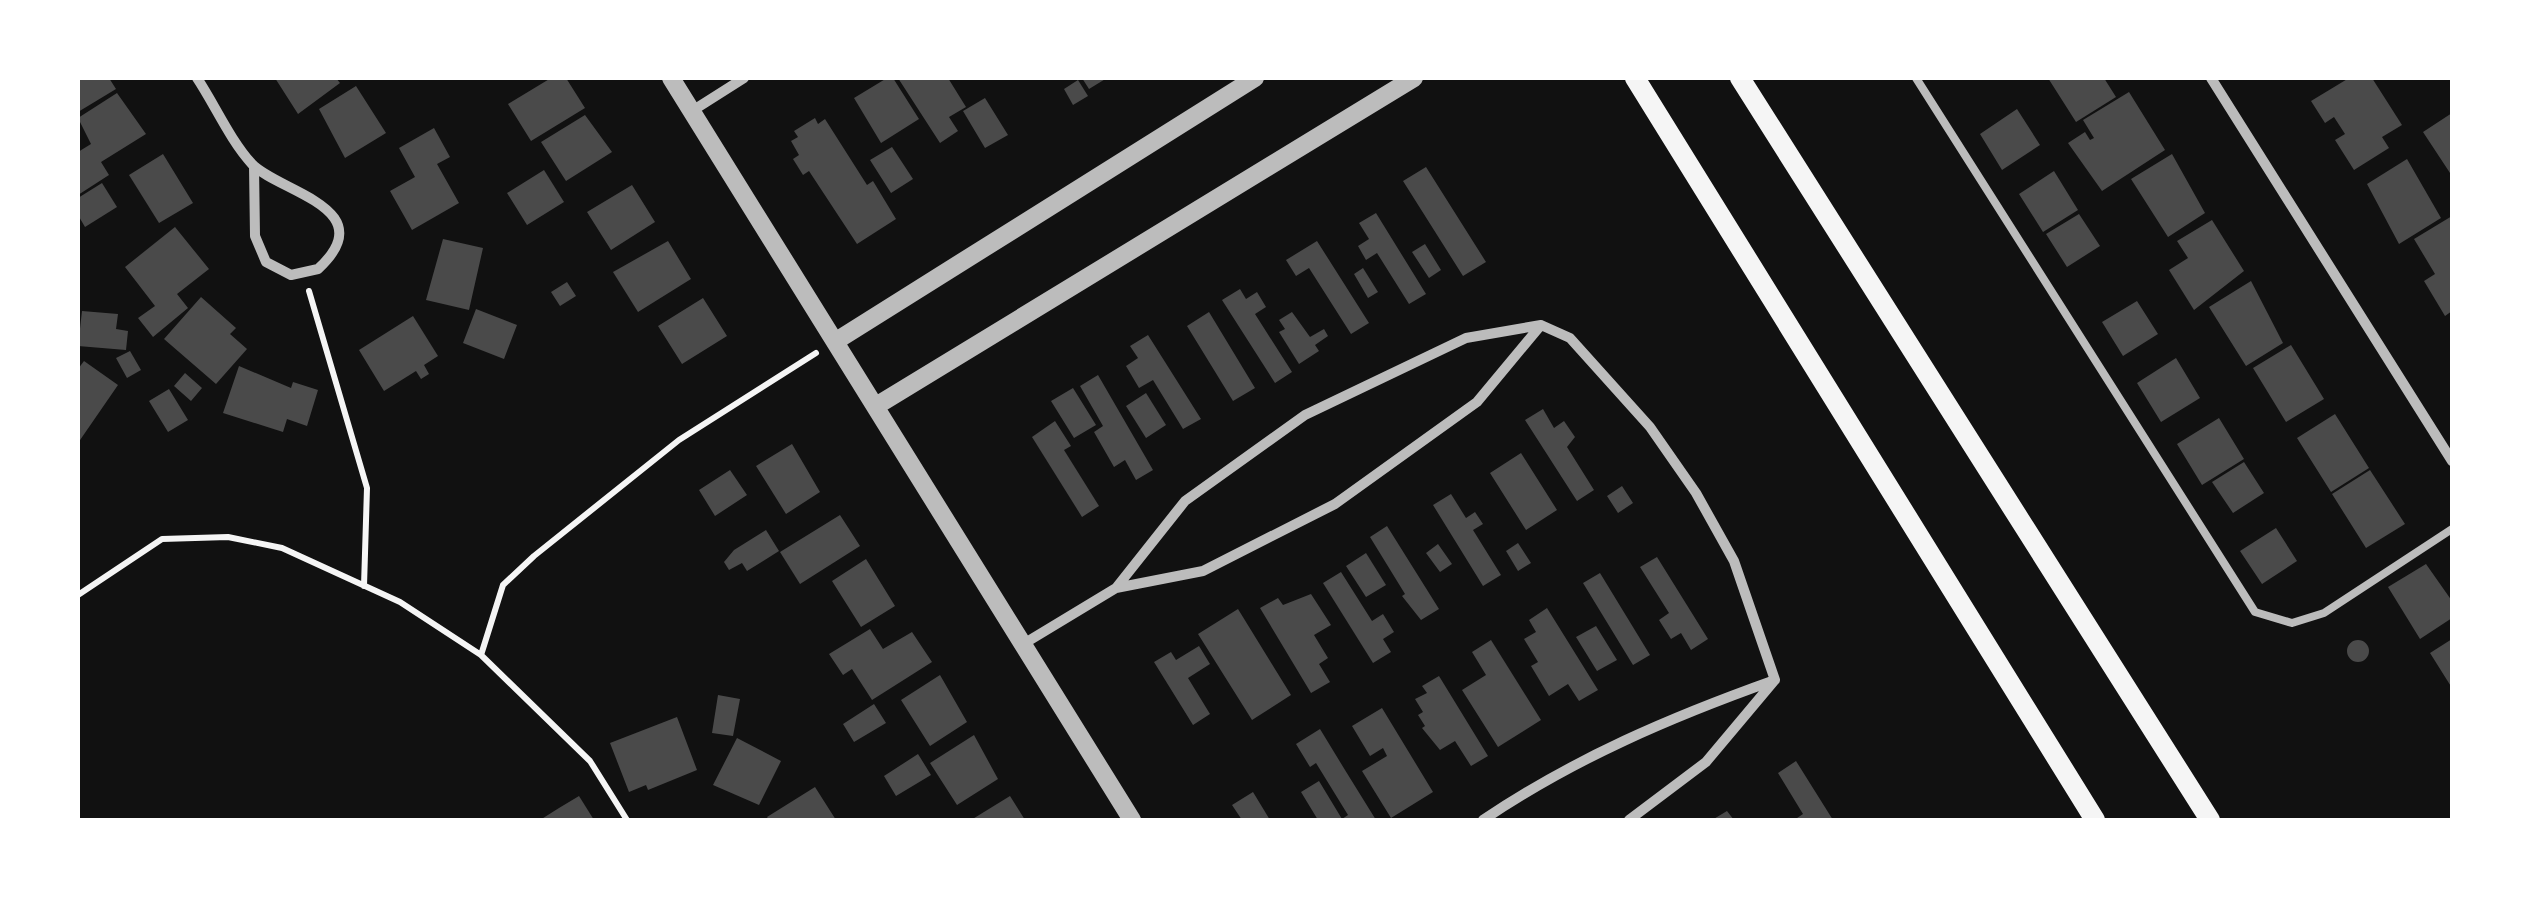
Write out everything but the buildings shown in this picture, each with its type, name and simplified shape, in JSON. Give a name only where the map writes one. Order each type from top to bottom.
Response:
[{"type":"main road","points":[[1635,78],[2095,820]]},
{"type":"main road","points":[[1740,78],[2210,820]]},
{"type":"street","points":[[197,78],[254,166],[315,198],[334,219],[335,247],[328,260],[304,274],[277,271],[258,250],[254,166]]},
{"type":"street","points":[[672,78],[1132,820]]},
{"type":"street","points":[[692,110],[744,78]]},
{"type":"street","points":[[836,340],[1255,78]]},
{"type":"street","points":[[876,406],[1414,78]]},
{"type":"street","points":[[2212,78],[2452,461]]},
{"type":"street","points":[[1025,642],[1116,588],[1203,571],[1335,504],[1478,402],[1541,325]]},
{"type":"street","points":[[1116,588],[1186,502],[1305,415],[1466,338],[1541,325],[1570,338],[1650,427],[1696,493],[1734,562],[1775,680]]},
{"type":"street","points":[[1483,820],[1546,778],[1661,720],[1775,680]]},
{"type":"street","points":[[1629,820],[1706,762],[1775,680]]},
{"type":"lane","points":[[1916,78],[2255,612],[2292,622],[2324,613],[2452,529]]},
{"type":"path","points":[[304,274],[367,488],[364,586]]},
{"type":"path","points":[[481,655],[503,586],[534,556],[679,440],[836,340]]},
{"type":"path","points":[[78,595],[162,539],[228,537],[282,548],[400,602],[481,655],[590,761],[627,820]]}]
